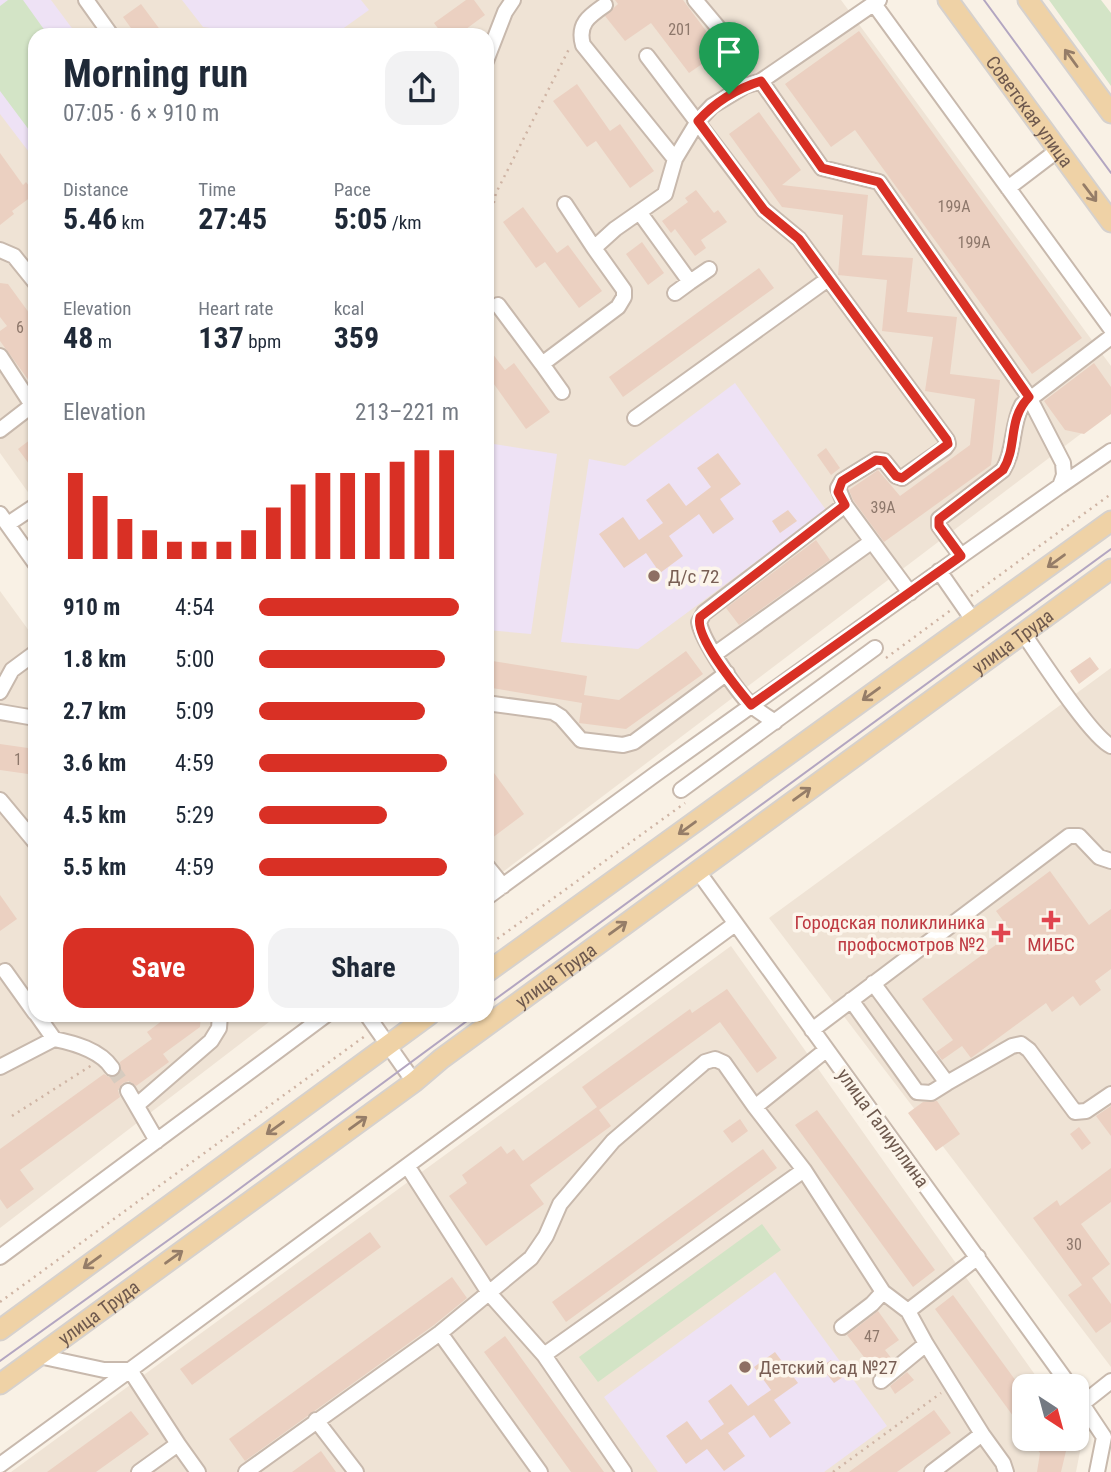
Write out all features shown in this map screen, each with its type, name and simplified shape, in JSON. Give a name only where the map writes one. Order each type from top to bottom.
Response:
[{"type":"main road","name":"Советская улица","points":[[948,0],[1111,222]]},
{"type":"main road","points":[[1028,0],[1111,113]]},
{"type":"main road","name":"улица Труда","points":[[494,967],[1111,521]]},
{"type":"main road","name":"улица Труда","points":[[494,1020],[1111,569]]},
{"type":"main road","points":[[0,1330],[419,1022]]},
{"type":"main road","name":"улица Труда","points":[[0,1384],[414,1082],[492,1022]]},
{"type":"street","points":[[494,40],[505,12],[513,0]]},
{"type":"street","points":[[695,0],[737,50]]},
{"type":"street","points":[[93,2],[107,28]]},
{"type":"street","points":[[594,248],[615,229],[665,194],[675,159],[698,121],[712,106],[729,94],[761,81],[877,2],[1111,330]]},
{"type":"street","points":[[605,5],[588,17],[582,26],[580,35],[583,45],[675,159]]},
{"type":"street","points":[[647,56],[764,210],[799,239],[948,442],[945,448],[902,478],[896,476],[884,461],[872,462],[839,484],[838,492],[845,505],[910,593]]},
{"type":"street","points":[[761,81],[822,168],[879,182],[1029,397],[1063,463],[1064,475],[1060,486]]},
{"type":"street","points":[[1008,188],[1058,150]]},
{"type":"street","points":[[542,364],[622,303],[624,297],[621,285],[565,204]]},
{"type":"street","points":[[640,213],[690,282]]},
{"type":"street","points":[[0,250],[14,256],[28,273]]},
{"type":"street","points":[[675,293],[709,269]]},
{"type":"street","points":[[635,418],[828,279]]},
{"type":"street","points":[[498,305],[562,392]]},
{"type":"street","points":[[961,556],[939,526],[939,519],[1003,470],[1016,416],[1029,397],[1111,337]]},
{"type":"street","points":[[0,356],[28,396]]},
{"type":"street","points":[[0,430],[28,409]]},
{"type":"street","points":[[494,892],[751,705],[1111,451]]},
{"type":"street","points":[[775,722],[751,705],[715,654],[699,627],[699,622],[704,613],[845,505]]},
{"type":"street","points":[[28,509],[4,519],[28,553]]},
{"type":"street","points":[[715,654],[871,542]]},
{"type":"street","points":[[939,571],[973,620]]},
{"type":"street","points":[[1023,633],[1070,701],[1102,740],[1111,746]]},
{"type":"street","points":[[681,790],[875,648]]},
{"type":"street","points":[[0,692],[7,671],[28,658]]},
{"type":"street","points":[[494,704],[553,712],[561,717],[581,740],[627,745],[635,742],[727,673]]},
{"type":"street","points":[[0,712],[28,717]]},
{"type":"street","points":[[0,800],[28,834]]},
{"type":"street","points":[[812,1030],[1069,836],[1079,836],[1099,857],[1111,861]]},
{"type":"street","name":"улица Галиуллина","points":[[697,870],[1061,1374]]},
{"type":"street","points":[[494,875],[503,886]]},
{"type":"street","points":[[0,1465],[735,924]]},
{"type":"street","points":[[5,971],[28,1003]]},
{"type":"street","points":[[873,983],[947,1083]]},
{"type":"street","points":[[851,1000],[917,1092],[931,1093],[1012,1045],[1021,1044],[1075,1112],[1086,1111],[1111,1094]]},
{"type":"street","points":[[42,1022],[54,1039]]},
{"type":"street","points":[[138,1105],[212,1041],[219,1022]]},
{"type":"street","points":[[0,1257],[317,1022]]},
{"type":"street","points":[[372,1022],[414,1082]]},
{"type":"street","points":[[0,1067],[54,1039],[67,1042],[108,1063]]},
{"type":"street","points":[[755,1107],[826,1050]]},
{"type":"street","points":[[246,1472],[440,1333],[531,1258],[546,1236],[560,1204],[613,1141],[705,1062],[715,1059],[724,1063],[804,1170],[883,1293],[908,1311],[945,1375],[1003,1463],[1006,1472]]},
{"type":"street","points":[[128,1091],[157,1141]]},
{"type":"street","points":[[408,1167],[489,1293],[544,1355],[624,1472]]},
{"type":"street","points":[[544,1355],[804,1170]]},
{"type":"street","points":[[908,1311],[978,1257]]},
{"type":"street","points":[[842,1327],[883,1293]]},
{"type":"street","points":[[440,1333],[540,1472]]},
{"type":"street","points":[[881,1381],[926,1344]]},
{"type":"street","points":[[39,1356],[104,1370],[130,1370]]},
{"type":"street","points":[[130,1370],[198,1472]]},
{"type":"street","points":[[1089,1393],[1111,1381]]},
{"type":"street","points":[[1089,1412],[1108,1438],[1097,1472]]},
{"type":"street","points":[[316,1420],[356,1472]]},
{"type":"street","points":[[932,1472],[982,1434]]},
{"type":"street","points":[[139,1472],[178,1444]]},
{"type":"path","points":[[494,202],[496,193],[576,37],[583,45]]},
{"type":"path","points":[[0,1302],[384,1022]]},
{"type":"path","points":[[12,1116],[108,1063]]},
{"type":"path","points":[[833,1472],[946,1388],[945,1375]]},
{"type":"shaded area","points":[[0,0],[841,0],[1111,366],[1111,411],[494,879],[494,28],[28,28],[28,492],[0,453]]},
{"type":"shaded area","points":[[0,0],[51,0],[72,28],[28,28],[28,151],[0,114]]},
{"type":"shaded area","points":[[182,0],[361,0],[369,10],[344,28],[203,27]]},
{"type":"shaded area","name":"Д/с 72","points":[[735,383],[826,510],[638,649],[561,642],[589,459],[625,466]]},
{"type":"shaded area","points":[[494,444],[557,454],[531,634],[494,631]]},
{"type":"shaded area","points":[[0,591],[28,629],[28,1022],[269,1022],[0,1228]]},
{"type":"shaded area","points":[[1111,668],[1111,1367],[769,918]]},
{"type":"shaded area","points":[[731,946],[1034,1374],[1012,1374],[1012,1451],[1080,1451],[1076,1472],[11,1472]]},
{"type":"shaded area","name":"Детский сад №27","points":[[775,1272],[887,1426],[824,1472],[658,1472],[604,1397]]},
{"type":"green space","points":[[8,0],[23,0],[43,28],[28,28],[28,129],[0,91],[0,6]]},
{"type":"green space","points":[[1049,0],[1101,0],[1111,13],[1111,86]]},
{"type":"green space","points":[[762,1224],[781,1250],[598,1382],[579,1357]]},
{"type":"building","points":[[466,0],[474,0],[485,15],[467,28],[438,28],[434,23]]},
{"type":"building","points":[[615,0],[683,0],[721,51],[689,73],[651,23],[625,41],[605,16],[618,4]]},
{"type":"building","points":[[141,4],[159,28],[131,28],[123,17]]},
{"type":"building","points":[[859,31],[1082,338],[1032,374],[855,130],[831,147],[785,84]]},
{"type":"building","points":[[577,84],[610,131],[620,124],[654,171],[630,188],[596,141],[587,147],[553,101]]},
{"type":"building","points":[[759,112],[801,170],[782,185],[868,195],[862,255],[913,258],[907,312],[957,317],[950,374],[1000,380],[991,465],[884,542],[853,500],[849,490],[878,470],[900,496],[970,445],[975,399],[925,391],[933,337],[882,331],[887,280],[838,275],[843,215],[782,207],[729,134]]},
{"type":"building","points":[[0,153],[23,185],[26,182],[28,185],[28,199],[12,211],[14,214],[0,225]]},
{"type":"building","points":[[696,190],[714,213],[718,210],[727,222],[701,240],[706,248],[695,256],[675,229],[671,233],[662,221],[688,202],[685,198]]},
{"type":"building","points":[[523,207],[557,253],[568,245],[602,291],[579,308],[545,262],[536,268],[503,222]]},
{"type":"building","points":[[642,242],[664,273],[648,285],[626,254]]},
{"type":"building","points":[[759,268],[774,288],[623,397],[609,377]]},
{"type":"building","points":[[0,283],[8,284],[28,311],[28,379],[0,341],[0,331],[7,326],[0,317]]},
{"type":"building","points":[[494,356],[505,370],[514,363],[550,412],[526,429],[494,384]]},
{"type":"building","points":[[1094,363],[1111,387],[1111,414],[1084,434],[1065,430],[1044,401]]},
{"type":"building","points":[[28,441],[28,463],[18,449]]},
{"type":"building","points":[[826,448],[840,468],[831,475],[817,455]]},
{"type":"building","points":[[718,453],[741,484],[720,499],[734,519],[713,534],[699,514],[669,536],[683,556],[660,573],[646,553],[624,568],[599,534],[623,517],[639,540],[663,523],[646,500],[669,483],[686,506],[711,487],[697,468]]},
{"type":"building","points":[[788,510],[797,521],[780,533],[772,521]]},
{"type":"building","points":[[816,540],[830,560],[739,625],[726,608]]},
{"type":"building","points":[[686,651],[703,674],[626,729],[579,723],[582,703],[494,688],[494,661],[587,676],[584,695],[619,700]]},
{"type":"building","points":[[1090,657],[1099,669],[1079,684],[1070,671]]},
{"type":"building","points":[[0,744],[28,748],[28,774],[0,770]]},
{"type":"building","points":[[494,773],[524,814],[494,836]]},
{"type":"building","points":[[1050,871],[1089,925],[1111,909],[1111,969],[1095,981],[1101,990],[1080,1006],[1073,996],[1052,1012],[1046,1003],[971,1058],[962,1046],[942,1060],[936,1052],[953,1040],[922,999],[1012,933],[996,911]]},
{"type":"building","points":[[0,895],[17,919],[0,931]]},
{"type":"building","points":[[727,989],[777,1058],[757,1073],[720,1022],[599,1110],[611,1126],[530,1185],[544,1204],[486,1246],[449,1196],[467,1183],[462,1175],[501,1146],[507,1154],[514,1149],[523,1161],[597,1107],[582,1087],[690,1009],[692,1013]]},
{"type":"building","points":[[161,1022],[200,1022],[200,1027],[163,1054],[169,1062],[136,1086],[129,1081],[123,1083],[118,1090],[120,1097],[20,1170],[34,1189],[7,1209],[0,1199],[0,1149],[104,1074],[109,1077],[118,1076],[121,1071],[120,1062],[152,1039],[147,1032]]},
{"type":"building","points":[[937,1101],[960,1134],[936,1151],[908,1113],[923,1102]]},
{"type":"building","points":[[1111,1106],[1111,1136],[1096,1116]]},
{"type":"building","points":[[817,1110],[935,1270],[913,1287],[795,1125]]},
{"type":"building","points":[[740,1119],[748,1131],[732,1143],[723,1131]]},
{"type":"building","points":[[1079,1127],[1091,1143],[1082,1150],[1070,1134]]},
{"type":"building","points":[[763,1149],[777,1168],[566,1322],[552,1302]]},
{"type":"building","points":[[1111,1168],[1111,1202],[1081,1224],[1110,1264],[1092,1278],[1111,1304],[1111,1322],[1096,1333],[1068,1295],[1082,1285],[1033,1218],[1057,1200],[1060,1206]]},
{"type":"building","points":[[370,1232],[381,1247],[192,1385],[180,1369]]},
{"type":"building","points":[[452,1277],[467,1298],[434,1325],[245,1461],[229,1439]]},
{"type":"building","points":[[953,1295],[1012,1376],[1012,1415],[935,1309]]},
{"type":"building","points":[[878,1311],[899,1340],[885,1350],[892,1359],[878,1371],[877,1368],[874,1370],[847,1335]]},
{"type":"building","points":[[505,1336],[604,1472],[571,1472],[484,1352]]},
{"type":"building","points":[[775,1352],[798,1383],[774,1400],[791,1423],[770,1438],[754,1415],[728,1433],[745,1456],[724,1471],[707,1449],[686,1464],[666,1436],[687,1421],[701,1440],[724,1424],[708,1401],[731,1384],[748,1406],[771,1390],[754,1367]]},
{"type":"building","points":[[831,1360],[843,1377],[834,1383],[821,1367]]},
{"type":"building","points":[[907,1372],[914,1380],[895,1394],[890,1386]]},
{"type":"building","points":[[934,1410],[951,1433],[897,1472],[849,1472]]},
{"type":"building","points":[[131,1411],[149,1434],[96,1472],[47,1472]]},
{"type":"building","points":[[321,1451],[336,1472],[292,1472]]},
{"type":"building","points":[[1039,1451],[1066,1451],[1061,1472],[1037,1472]]},
{"type":"tunnel","points":[[112,1068],[128,1091]]},
{"type":"tram line","points":[[984,0],[1111,173]]},
{"type":"tram line","points":[[494,1000],[1111,549]]},
{"type":"tram line","points":[[0,1361],[466,1022]]},
{"type":"place","name":"Д/с 72","points":[[654,576]]},
{"type":"place","name":"МИБС","points":[[1051,920]]},
{"type":"place","name":"Городская поликлиника профосмотров №2","points":[[1001,933]]},
{"type":"place","name":"Детский сад №27","points":[[745,1367]]},
{"type":"route","points":[[761,81],[822,168],[879,182],[1029,397],[1016,416],[1006,466],[939,519],[939,526],[961,556],[751,705],[701,631],[700,617],[845,505],[838,492],[842,481],[876,460],[884,461],[896,476],[902,478],[948,444],[799,239],[764,210],[698,121],[712,106],[729,94],[761,81]]}]
